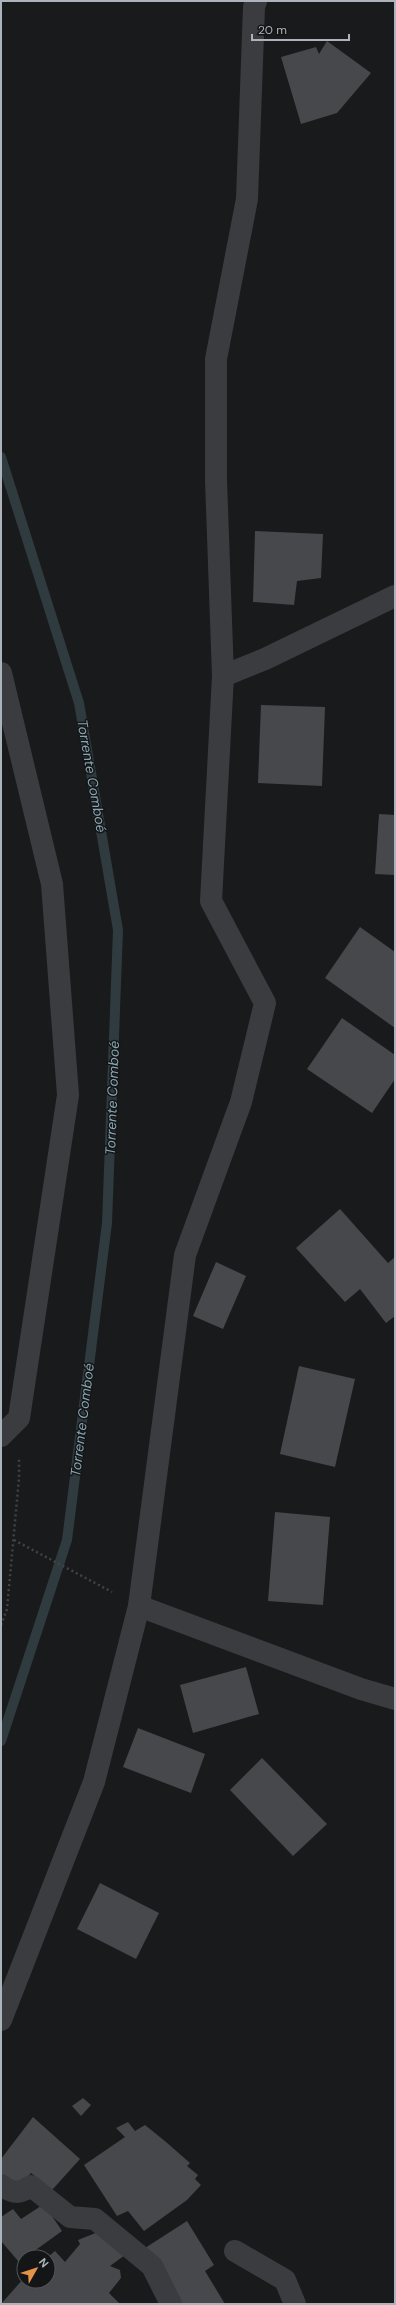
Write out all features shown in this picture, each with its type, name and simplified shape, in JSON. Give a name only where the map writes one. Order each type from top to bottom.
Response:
[{"type":"street","points":[[1,2020],[94,1782],[138,1606],[185,1255],[241,1102],[265,1004],[211,901],[223,676],[216,480],[216,359],[247,199],[254,7],[256,1]]},
{"type":"street","points":[[223,676],[265,658],[395,596]]},
{"type":"street","points":[[1,673],[52,884],[68,1095],[19,1418],[1,1436]]},
{"type":"street","points":[[138,1606],[361,1689],[395,1699]]},
{"type":"street","points":[[1,2185],[11,2192],[21,2192],[31,2186],[70,2217],[95,2219],[152,2266],[171,2304]]},
{"type":"street","points":[[235,2251],[285,2280],[295,2304]]},
{"type":"path","points":[[1,1625],[7,1609],[14,1540],[19,1478],[19,1418]]},
{"type":"path","points":[[14,1540],[138,1606]]},
{"type":"building","points":[[327,41],[371,73],[337,113],[301,124],[281,57],[316,47],[319,54]]},
{"type":"building","points":[[255,531],[323,534],[321,578],[297,581],[294,605],[253,602]]},
{"type":"building","points":[[261,705],[325,707],[322,786],[258,783]]},
{"type":"building","points":[[379,814],[395,815],[395,875],[375,874]]},
{"type":"building","points":[[360,927],[395,952],[395,1028],[325,978]]},
{"type":"building","points":[[342,1018],[395,1055],[395,1079],[372,1113],[307,1069]]},
{"type":"building","points":[[340,1209],[388,1263],[395,1257],[395,1316],[386,1323],[360,1289],[345,1302],[296,1248]]},
{"type":"building","points":[[216,1262],[246,1276],[223,1329],[193,1316]]},
{"type":"building","points":[[299,1366],[355,1379],[335,1467],[280,1454]]},
{"type":"building","points":[[275,1512],[330,1517],[323,1605],[268,1601]]},
{"type":"building","points":[[246,1667],[259,1714],[193,1733],[180,1685]]},
{"type":"building","points":[[138,1728],[205,1754],[191,1793],[123,1767]]},
{"type":"building","points":[[262,1758],[327,1824],[293,1856],[230,1790]]},
{"type":"building","points":[[100,1883],[159,1913],[136,1959],[77,1929]]},
{"type":"building","points":[[83,2098],[91,2105],[81,2116],[72,2106]]},
{"type":"building","points":[[33,2117],[80,2159],[52,2190],[31,2173],[17,2190],[1,2175],[1,2159]]},
{"type":"building","points":[[128,2122],[135,2131],[145,2125],[166,2142],[190,2163],[187,2166],[198,2175],[195,2179],[201,2185],[187,2200],[144,2231],[128,2211],[117,2216],[84,2165],[125,2137],[116,2128]]},
{"type":"building","points":[[44,2204],[62,2231],[37,2249],[16,2249],[16,2258],[1,2241],[1,2217],[13,2209],[21,2219]]},
{"type":"building","points":[[187,2221],[214,2265],[205,2271],[225,2304],[180,2304],[145,2248]]},
{"type":"building","points":[[108,2228],[125,2255],[110,2266],[120,2270],[121,2278],[109,2293],[120,2304],[1,2304],[16,2287],[16,2289],[56,2289],[56,2252],[65,2262],[80,2244],[78,2240]]},
{"type":"waterway","name":"Torrente Comboé","points":[[1,457],[79,703],[118,930],[107,1223],[67,1540],[1,1741]]}]
